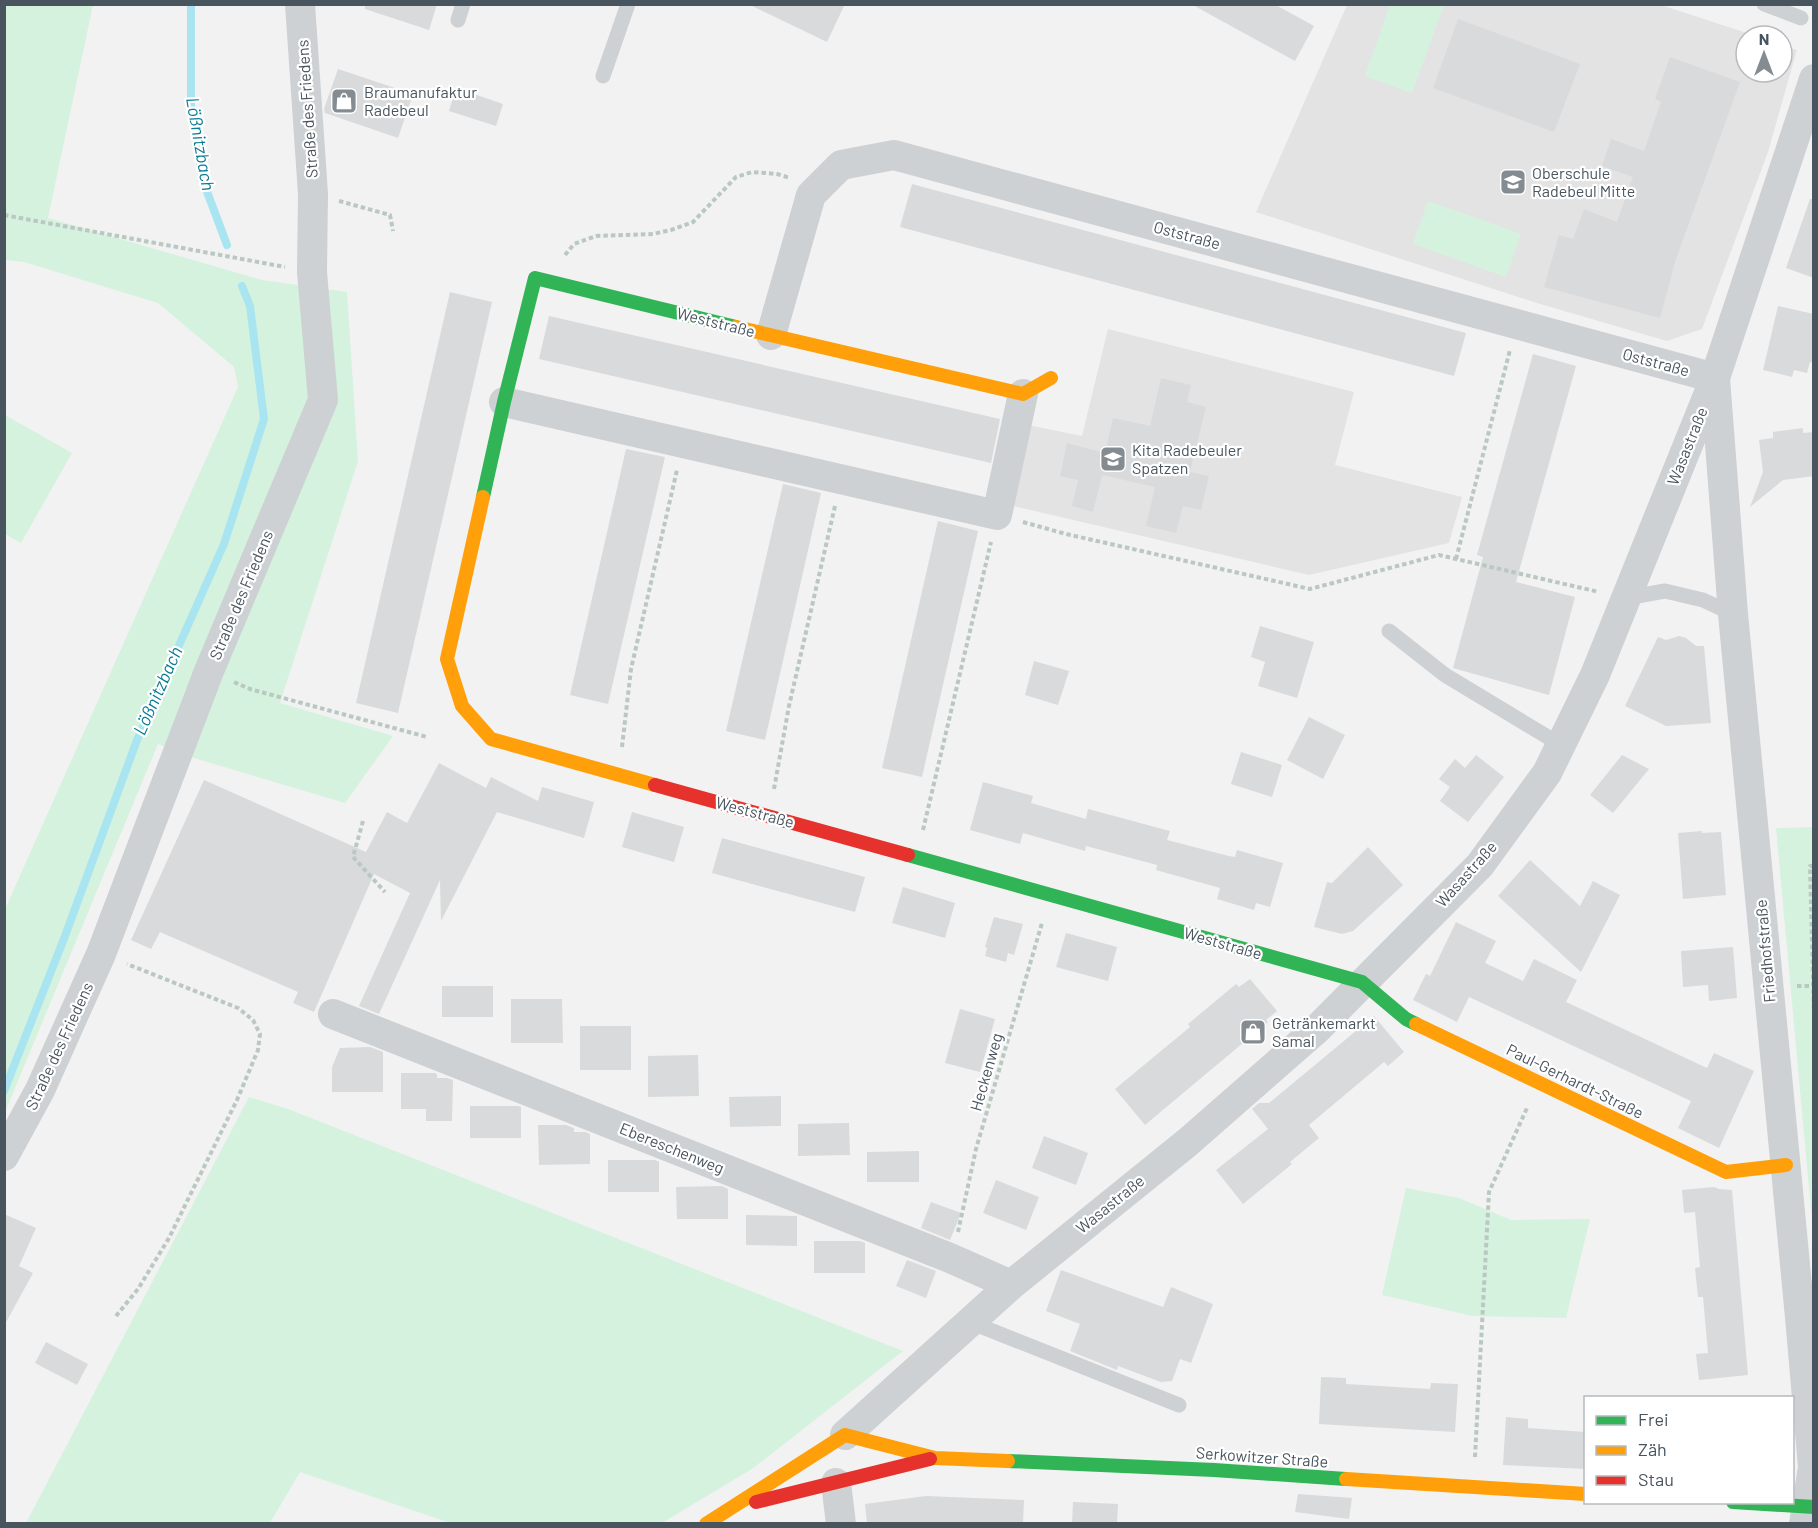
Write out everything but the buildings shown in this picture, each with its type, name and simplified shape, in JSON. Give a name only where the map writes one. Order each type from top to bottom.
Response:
[{"type":"street","name":"Straße des Friedens","points":[[4,1156],[40,1090],[101,954],[209,671],[323,400],[312,272],[313,194],[300,4]]},
{"type":"street","name":"Wasastraße","points":[[845,1435],[1011,1285],[1196,1134],[1317,1029],[1480,865],[1547,773],[1595,675],[1714,378],[1814,79]]},
{"type":"street","name":"Oststraße","points":[[771,335],[812,195],[841,165],[894,154],[1714,378]]},
{"type":"street","name":"Weststraße","points":[[1023,394],[535,278],[504,402],[447,659],[462,706],[491,739],[1362,982]]},
{"type":"street","points":[[504,402],[997,515],[1023,394],[1052,378]]},
{"type":"street","name":"Friedhofstraße","points":[[1714,378],[1733,614],[1813,1467],[1808,1512]]},
{"type":"street","name":"Paul-Gerhardt-Straße","points":[[1362,982],[1406,1018],[1726,1172],[1786,1165]]},
{"type":"street","name":"Ebereschenweg","points":[[333,1014],[950,1258],[1011,1285]]},
{"type":"street","name":"Serkowitzer Straße","points":[[706,1524],[845,1435],[935,1458],[1214,1470],[1584,1494]]},
{"type":"street","name":"Serkowitzer Straße","points":[[731,1508],[935,1458]]},
{"type":"street","points":[[836,1483],[841,1524]]},
{"type":"street","points":[[1741,1504],[1808,1512]]},
{"type":"lane","points":[[458,20],[463,4]]},
{"type":"lane","points":[[603,76],[628,4]]},
{"type":"lane","points":[[1764,4],[1801,18]]},
{"type":"lane","points":[[1626,598],[1665,591],[1703,600],[1733,614]]},
{"type":"lane","points":[[1389,631],[1445,675],[1561,745]]},
{"type":"lane","points":[[970,1322],[1179,1405]]},
{"type":"path","points":[[550,282],[559,263],[574,244],[596,236],[653,234],[693,222],[736,177],[752,172],[777,174],[819,187]]},
{"type":"path","points":[[313,194],[390,215],[393,231]]},
{"type":"path","points":[[4,215],[312,272]]},
{"type":"path","points":[[1456,559],[1517,324]]},
{"type":"path","points":[[618,775],[631,669],[684,443]]},
{"type":"path","points":[[769,816],[789,706],[841,480]]},
{"type":"path","points":[[916,857],[997,515],[1066,534],[1310,589],[1439,555],[1626,598]]},
{"type":"path","points":[[209,671],[250,688],[427,737]]},
{"type":"path","points":[[363,821],[353,857],[385,892]]},
{"type":"path","points":[[1814,866],[1810,866],[1814,1014]]},
{"type":"path","name":"Heckenweg","points":[[950,1258],[964,1209],[976,1149],[1050,894]]},
{"type":"path","points":[[101,954],[238,1008],[253,1020],[260,1034],[258,1050],[237,1100],[168,1238],[138,1289],[116,1316]]},
{"type":"path","points":[[1473,1488],[1489,1192],[1539,1082]]},
{"type":"shaded area","name":"Oberschule Radebeul Mitte","points":[[1347,5],[1661,5],[1734,29],[1734,84],[1787,84],[1768,152],[1702,329],[1667,341],[1537,303],[1256,212]]},
{"type":"shaded area","points":[[1108,329],[1354,392],[1335,465],[1462,497],[1449,543],[1309,575],[1009,505],[1028,425],[1082,436]]},
{"type":"green space","points":[[4,5],[93,5],[48,218],[262,280],[347,292],[358,461],[280,703],[393,736],[345,803],[187,756],[158,744],[5,1112],[5,909],[238,387],[234,367],[158,303],[24,262],[5,260]]},
{"type":"green space","points":[[1390,5],[1444,5],[1412,93],[1365,76]]},
{"type":"green space","points":[[1428,201],[1521,234],[1506,277],[1413,244]]},
{"type":"green space","points":[[5,415],[72,453],[21,543],[5,534]]},
{"type":"green space","points":[[1814,827],[1813,1232],[1776,828]]},
{"type":"green space","points":[[249,1097],[288,1109],[903,1351],[752,1469],[662,1523],[450,1523],[300,1472],[270,1523],[26,1523]]},
{"type":"green space","points":[[1406,1188],[1459,1198],[1511,1220],[1590,1219],[1566,1318],[1472,1316],[1382,1295]]},
{"type":"waterway","name":"Lößnitzbach","points":[[191,4],[191,109],[203,181],[227,245]]},
{"type":"waterway","name":"Lößnitzbach","points":[[4,1091],[65,936],[137,740],[224,544],[264,419],[250,306],[242,286]]},
{"type":"traffic: fast","points":[[483,497],[535,278],[736,327]]},
{"type":"traffic: fast","points":[[908,855],[1362,982],[1406,1019],[1416,1024]]},
{"type":"traffic: fast","points":[[1008,1461],[1214,1470],[1346,1479]]},
{"type":"traffic: fast","points":[[1765,1504],[1814,1507]]},
{"type":"traffic: slow","points":[[736,327],[1023,394],[1051,378]]},
{"type":"traffic: slow","points":[[483,497],[447,659],[462,706],[491,739],[655,785]]},
{"type":"traffic: slow","points":[[1416,1024],[1726,1172],[1786,1165]]},
{"type":"traffic: slow","points":[[706,1524],[845,1435],[935,1458],[1008,1461]]},
{"type":"traffic: slow","points":[[1346,1479],[1584,1494]]},
{"type":"traffic: jam","points":[[655,785],[908,855]]},
{"type":"traffic: jam","points":[[756,1502],[930,1459]]},
{"type":"place","name":"Braumanufaktur Radebeul","points":[[344,101]]},
{"type":"place","name":"Oberschule Radebeul Mitte","points":[[1513,182]]},
{"type":"place","name":"Kita Radebeuler Spatzen","points":[[1113,459]]},
{"type":"place","name":"Getränkemarkt Samal","points":[[1253,1032]]}]
